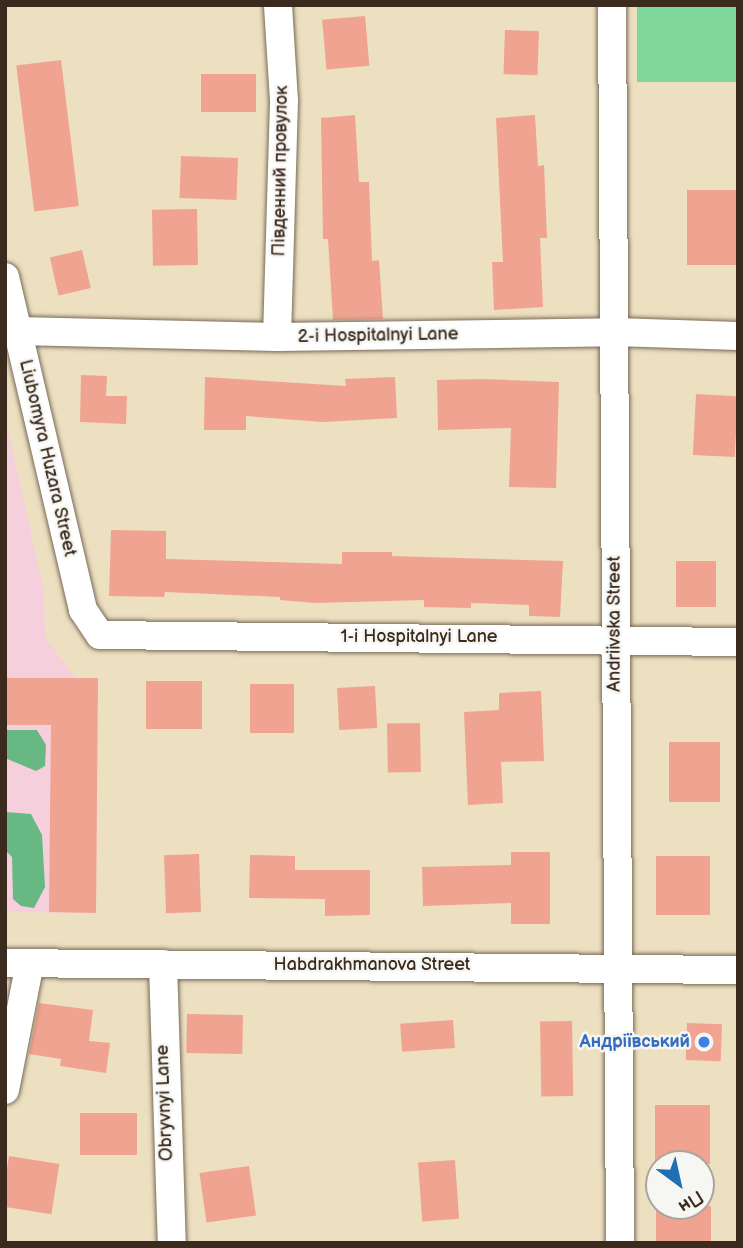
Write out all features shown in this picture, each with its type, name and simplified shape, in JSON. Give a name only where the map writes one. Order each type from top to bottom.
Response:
[{"type":"street","name":"Південний провулок","points":[[277,337],[284,101],[278,5]]},
{"type":"street","name":"Andriivska Street","points":[[612,5],[620,1243]]},
{"type":"street","name":"Liubomyra Huzara Street","points":[[5,277],[83,610],[100,635]]},
{"type":"street","name":"2-i Hospitalnyi Lane","points":[[17,331],[277,337],[615,332],[738,336]]},
{"type":"street","name":"1-i Hospitalnyi Lane","points":[[100,635],[615,638],[738,642]]},
{"type":"street","name":"Habdrakhmanova Street","points":[[18,963],[738,970]]},
{"type":"street","points":[[5,1090],[18,963]]},
{"type":"street","name":"Obryvnyi Lane","points":[[163,964],[172,1243]]},
{"type":"shaded area","points":[[5,416],[44,592],[45,638],[76,678],[98,678],[96,913],[5,912]]},
{"type":"green space","points":[[637,5],[738,5],[738,82],[637,82]]},
{"type":"green space","points":[[5,730],[37,730],[46,745],[45,766],[36,771],[5,758]]},
{"type":"green space","points":[[5,812],[31,814],[42,835],[45,887],[34,908],[21,906],[13,899],[12,857],[5,850]]},
{"type":"building","points":[[365,16],[369,66],[327,70],[322,20]]},
{"type":"building","points":[[505,30],[539,31],[537,75],[503,74]]},
{"type":"building","points":[[61,60],[79,206],[34,211],[16,65]]},
{"type":"building","points":[[201,74],[256,74],[256,112],[201,112]]},
{"type":"building","points":[[355,115],[359,182],[369,182],[372,261],[379,260],[383,319],[333,320],[328,239],[323,239],[321,118]]},
{"type":"building","points":[[535,115],[538,166],[544,165],[547,238],[540,238],[543,307],[494,310],[492,262],[503,262],[496,118]]},
{"type":"building","points":[[181,156],[238,158],[236,200],[180,198]]},
{"type":"building","points":[[687,190],[738,190],[738,265],[687,265]]},
{"type":"building","points":[[197,209],[198,265],[153,266],[152,210]]},
{"type":"building","points":[[82,250],[91,288],[59,295],[50,257]]},
{"type":"building","points":[[81,375],[107,376],[106,396],[127,396],[126,424],[80,422]]},
{"type":"building","points":[[205,377],[346,386],[345,379],[395,377],[397,418],[322,422],[246,416],[246,430],[204,430]]},
{"type":"building","points":[[437,380],[559,382],[556,488],[509,487],[511,428],[438,430]]},
{"type":"building","points":[[696,394],[738,396],[735,457],[693,455]]},
{"type":"building","points":[[111,530],[166,531],[166,559],[342,564],[342,552],[392,552],[392,556],[563,561],[560,617],[529,616],[529,605],[471,603],[471,608],[424,607],[424,600],[315,603],[280,600],[280,597],[165,592],[164,597],[109,596]]},
{"type":"building","points":[[676,561],[716,561],[716,607],[676,607]]},
{"type":"building","points":[[5,678],[98,678],[96,913],[49,912],[51,725],[5,725]]},
{"type":"building","points":[[146,681],[202,681],[202,729],[146,729]]},
{"type":"building","points":[[250,684],[294,684],[294,733],[250,733]]},
{"type":"building","points":[[375,686],[377,728],[339,730],[337,688]]},
{"type":"building","points":[[541,691],[544,761],[501,762],[503,803],[468,805],[464,712],[499,710],[499,693]]},
{"type":"building","points":[[420,723],[421,772],[388,773],[387,724]]},
{"type":"building","points":[[669,742],[720,742],[720,802],[669,802]]},
{"type":"building","points":[[511,852],[550,852],[550,924],[511,924],[511,903],[423,906],[422,867],[511,865]]},
{"type":"building","points":[[199,854],[201,912],[166,913],[164,855]]},
{"type":"building","points":[[250,855],[295,856],[295,870],[370,870],[370,915],[325,916],[325,899],[249,898]]},
{"type":"building","points":[[656,856],[710,856],[710,915],[656,915]]},
{"type":"building","points":[[39,1003],[93,1010],[89,1041],[110,1043],[106,1073],[60,1066],[61,1059],[29,1054]]},
{"type":"building","points":[[187,1014],[243,1015],[242,1054],[186,1053]]},
{"type":"building","points":[[453,1020],[455,1048],[402,1052],[400,1024]]},
{"type":"building","points":[[572,1021],[573,1096],[541,1097],[540,1022]]},
{"type":"building","name":"Андріївський","points":[[687,1023],[722,1024],[721,1061],[686,1060]]},
{"type":"building","points":[[655,1105],[710,1105],[710,1150],[655,1150]]},
{"type":"building","points":[[80,1113],[137,1113],[137,1155],[80,1155]]},
{"type":"building","points":[[9,1156],[59,1164],[51,1214],[5,1207]]},
{"type":"building","points":[[455,1160],[459,1219],[422,1221],[418,1163]]},
{"type":"building","points":[[249,1166],[256,1216],[206,1222],[199,1173]]},
{"type":"building","points":[[656,1220],[711,1220],[711,1243],[656,1243]]},
{"type":"place","name":"Андріївський","points":[[704,1042]]}]
